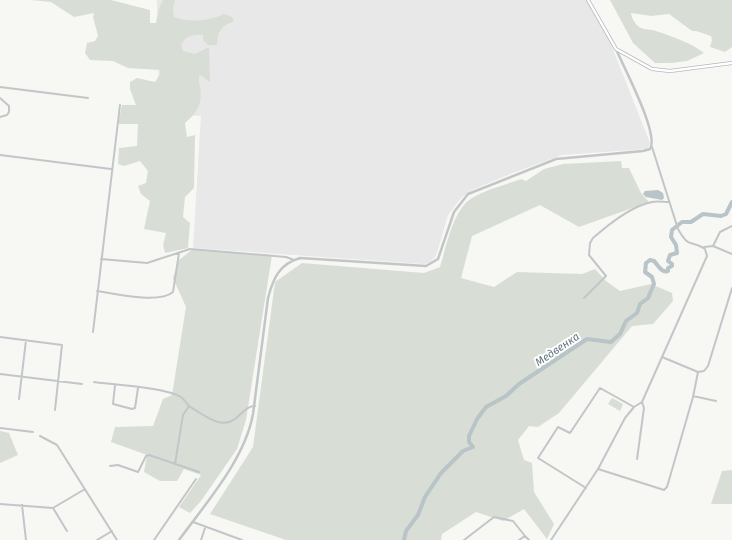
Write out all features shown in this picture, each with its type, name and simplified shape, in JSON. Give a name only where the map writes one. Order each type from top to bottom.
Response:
[{"type":"main road","points":[[588,0],[616,49],[652,68],[660,71],[732,63]]},
{"type":"street","points":[[551,540],[598,469],[625,418],[634,407],[642,402],[707,256],[707,252],[703,248],[686,242],[678,229],[668,202],[652,147],[643,107],[616,49]]},
{"type":"street","points":[[0,87],[88,98]]},
{"type":"street","points":[[0,98],[9,106],[10,112],[7,115],[0,116]]},
{"type":"street","points":[[93,332],[111,169],[120,105]]},
{"type":"street","points":[[179,540],[238,458],[249,433],[268,298],[272,280],[282,268],[294,260],[306,258],[426,266],[438,259],[454,212],[468,194],[556,159],[647,151],[652,147]]},
{"type":"street","points":[[0,155],[111,169]]},
{"type":"street","points":[[584,298],[606,276],[589,255],[590,243],[593,238],[625,214],[640,206],[652,202],[668,202]]},
{"type":"street","points":[[713,246],[720,232],[732,226]]},
{"type":"street","points":[[703,248],[713,246],[732,254]]},
{"type":"street","points":[[101,258],[147,263],[190,249],[286,257],[294,260]]},
{"type":"street","points":[[97,291],[148,298],[167,297],[173,292],[179,253]]},
{"type":"street","points":[[662,357],[698,372],[704,370],[708,366],[732,288]]},
{"type":"street","points":[[0,337],[62,345],[55,410]]},
{"type":"street","points":[[19,399],[26,340]]},
{"type":"street","points":[[598,469],[664,490],[667,487],[693,396],[698,372]]},
{"type":"street","points":[[0,374],[82,384]]},
{"type":"street","points":[[94,382],[138,388],[182,397],[189,406],[209,418],[226,422],[241,416],[250,406],[254,406]]},
{"type":"street","points":[[115,385],[113,404],[132,409],[135,408],[138,388]]},
{"type":"street","points":[[586,488],[538,458],[558,427],[570,433],[600,388],[634,407]]},
{"type":"street","points":[[693,396],[716,401]]},
{"type":"street","points":[[637,459],[644,408],[642,402]]},
{"type":"street","points":[[175,464],[182,415],[189,406]]},
{"type":"street","points":[[0,428],[33,432]]},
{"type":"street","points":[[40,436],[57,445],[117,540]]},
{"type":"street","points":[[110,466],[118,465],[138,472],[146,456],[149,455],[198,472]]},
{"type":"street","points":[[154,540],[196,479]]},
{"type":"street","points":[[0,504],[53,508],[86,489]]},
{"type":"street","points":[[22,505],[26,540]]},
{"type":"street","points":[[53,508],[66,531]]},
{"type":"street","points":[[464,540],[494,517],[513,521],[529,540]]},
{"type":"street","points":[[193,522],[242,540]]},
{"type":"street","points":[[202,540],[206,527]]},
{"type":"street","points":[[97,540],[112,531]]},
{"type":"street","points":[[519,540],[525,536]]},
{"type":"shaded area","points":[[31,0],[111,0],[150,10],[150,23],[156,23],[159,8],[163,0],[175,0],[173,8],[174,17],[180,19],[192,21],[212,18],[224,14],[232,17],[234,21],[223,27],[219,33],[217,45],[208,45],[203,40],[203,35],[193,35],[188,37],[181,44],[183,51],[195,54],[209,47],[210,82],[200,75],[200,103],[193,116],[185,123],[187,137],[195,135],[194,188],[185,197],[183,217],[190,223],[188,248],[165,253],[163,245],[166,233],[144,229],[150,201],[141,194],[138,186],[146,183],[148,171],[140,161],[124,166],[118,164],[119,148],[137,146],[138,124],[118,124],[122,105],[136,105],[130,89],[130,82],[137,78],[155,82],[160,74],[160,70],[128,68],[113,61],[90,60],[85,53],[87,43],[95,41],[98,36],[93,17],[94,13],[74,17],[51,2]]},
{"type":"shaded area","points":[[157,0],[586,0],[610,42],[650,143],[649,147],[646,149],[562,155],[510,174],[470,191],[461,198],[448,215],[436,256],[429,263],[424,264],[193,248],[201,116],[159,113]]},
{"type":"shaded area","points":[[610,0],[732,0],[732,47],[725,52],[710,47],[712,40],[711,36],[692,31],[669,14],[651,16],[631,13],[634,21],[641,28],[654,30],[675,38],[694,46],[704,53],[687,61],[655,63],[633,43]]},
{"type":"shaded area","points":[[621,161],[622,168],[629,168],[641,193],[649,202],[579,227],[540,205],[472,236],[461,278],[494,287],[517,272],[582,274],[595,269],[606,281],[620,291],[651,284],[672,293],[673,301],[653,324],[632,326],[559,413],[538,427],[529,426],[518,440],[524,460],[532,463],[534,492],[554,524],[547,539],[524,509],[503,521],[476,512],[442,534],[441,540],[286,540],[210,514],[253,447],[275,282],[302,263],[424,273],[440,267],[455,220],[465,203],[472,198],[521,179],[526,181],[544,169],[563,164]]},
{"type":"shaded area","points":[[658,190],[663,193],[664,198],[662,200],[646,197],[643,194],[645,191]]},
{"type":"shaded area","points":[[193,249],[272,255],[246,420],[237,449],[201,501],[190,513],[179,507],[201,475],[184,469],[177,481],[160,481],[144,472],[147,455],[111,442],[115,427],[153,426],[163,399],[172,395],[186,307],[173,278],[179,260]]},
{"type":"shaded area","points":[[612,398],[623,404],[620,411],[608,404]]},
{"type":"shaded area","points":[[0,431],[9,433],[18,455],[0,463]]},
{"type":"shaded area","points":[[732,470],[732,504],[711,504],[722,471]]},
{"type":"waterway","name":"Медвенка","points":[[404,540],[406,531],[418,515],[425,497],[441,473],[463,451],[473,447],[469,442],[469,436],[477,419],[486,407],[506,396],[519,384],[587,339],[611,342],[620,334],[626,321],[637,313],[640,304],[648,298],[654,284],[652,277],[645,272],[646,263],[650,260],[654,261],[662,270],[666,272],[668,271],[668,268],[672,266],[672,264],[668,261],[670,255],[677,253],[676,245],[671,237],[672,230],[682,222],[691,222],[703,214],[721,216],[726,214],[732,202]]}]
